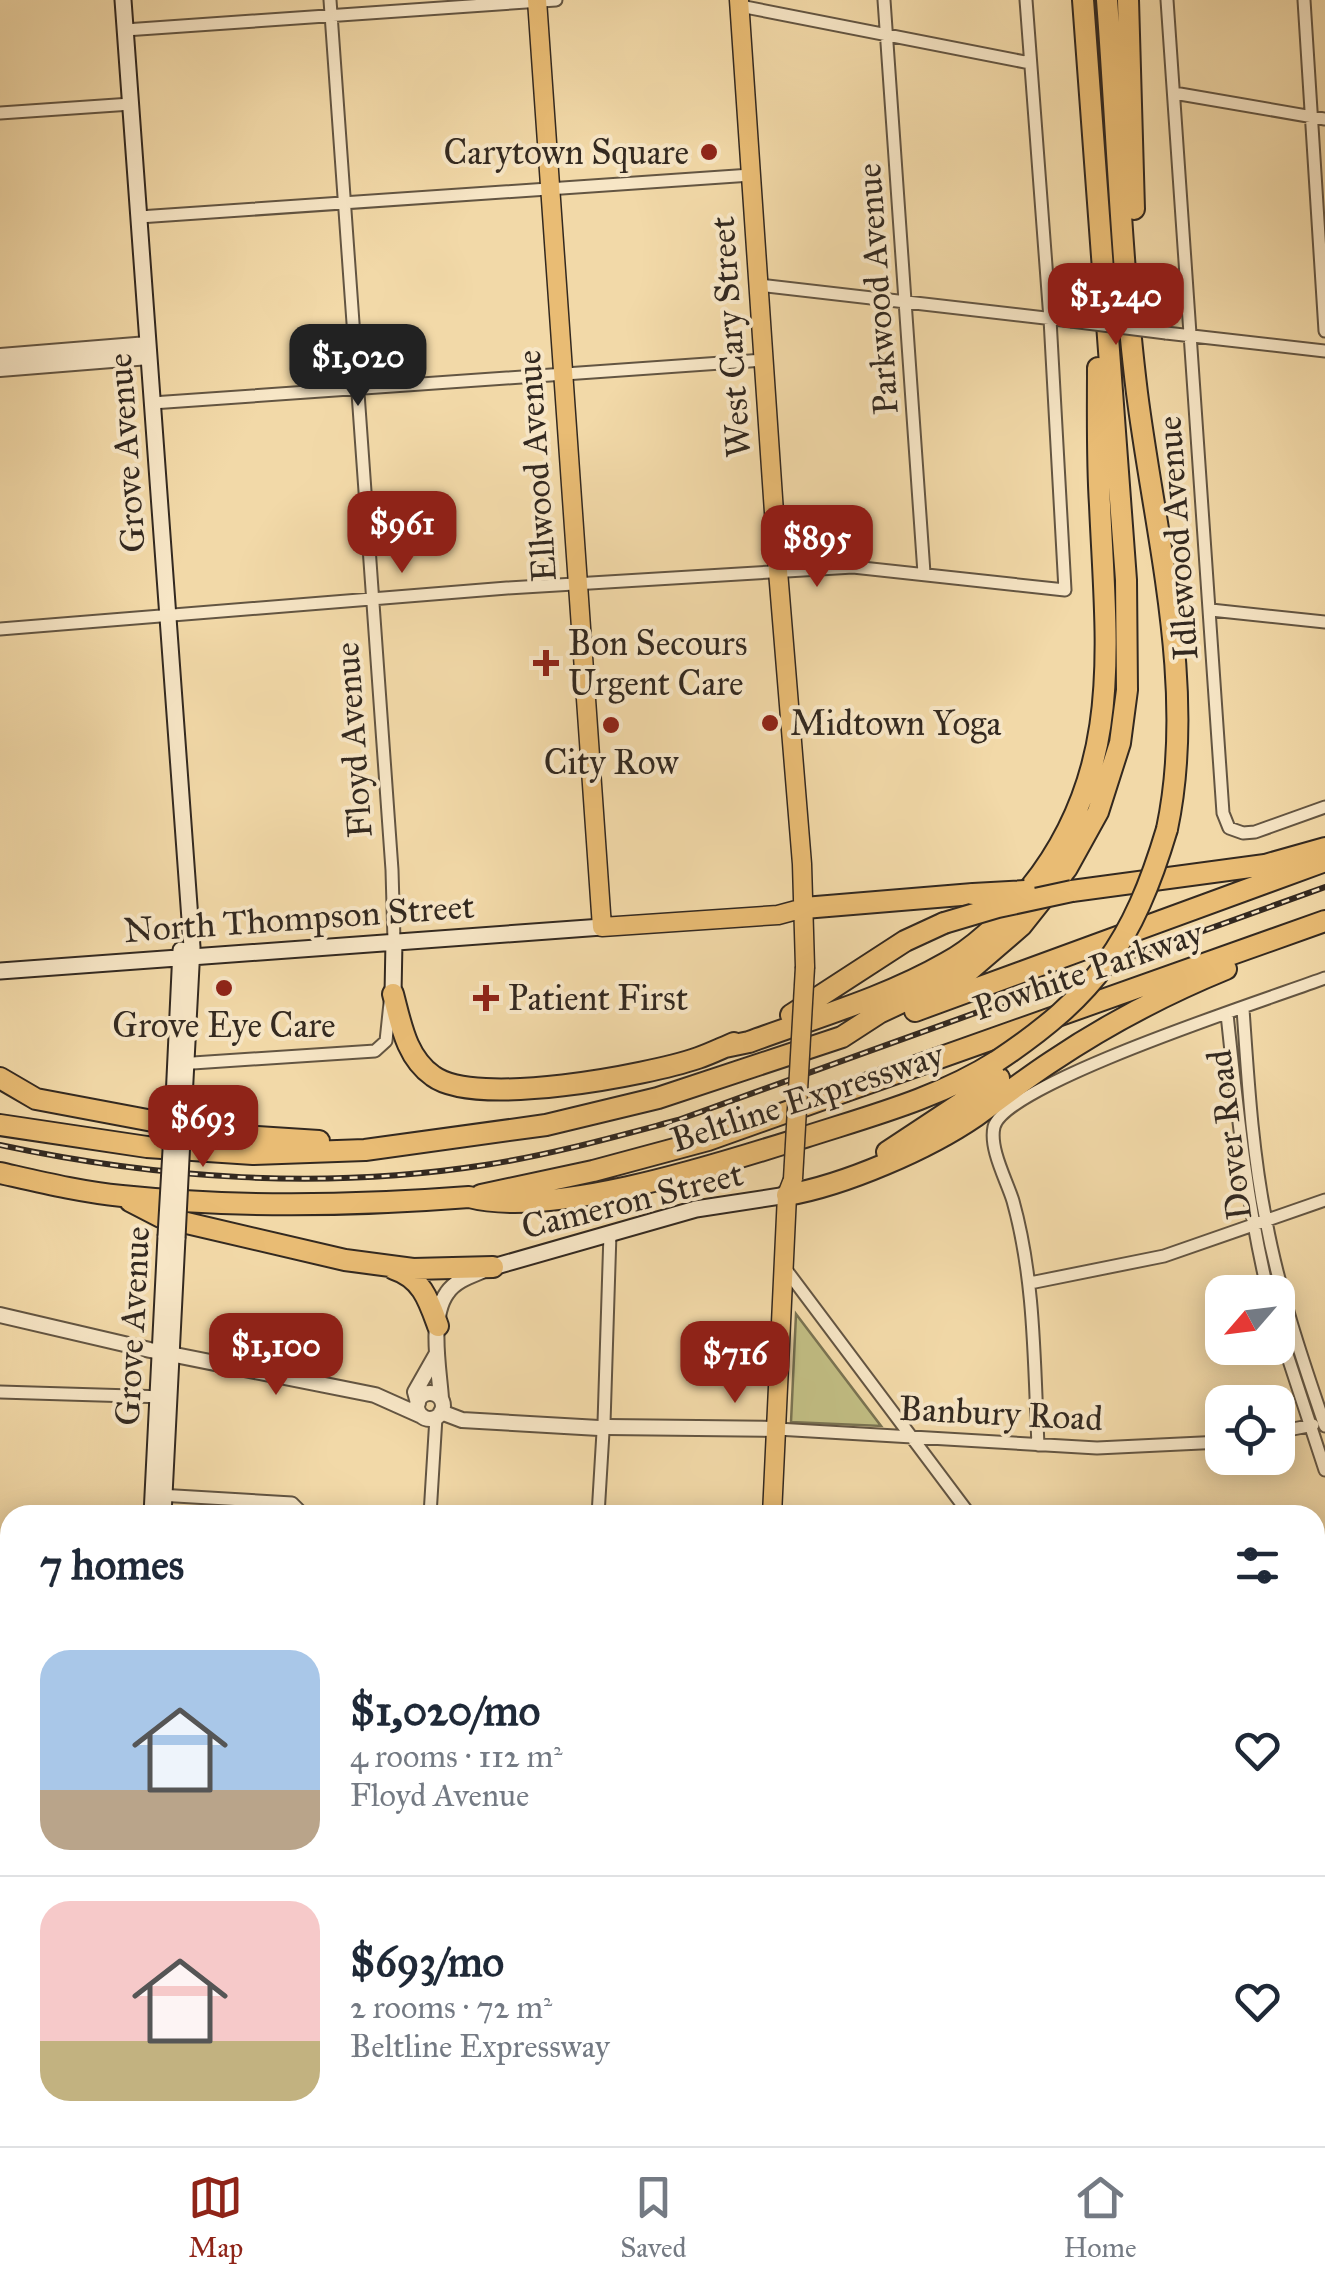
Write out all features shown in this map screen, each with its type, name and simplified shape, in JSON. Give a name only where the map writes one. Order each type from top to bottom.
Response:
[{"type":"highway","points":[[724,1046],[749,1042],[894,988],[959,955],[995,926],[1052,857],[1074,817],[1096,755],[1107,680],[1098,466],[1098,292],[1103,266],[1083,0]]},
{"type":"highway","points":[[852,1175],[1034,1048],[1110,960],[1128,930],[1167,830],[1176,767],[1173,660],[1137,390],[1106,0]]},
{"type":"highway","points":[[1128,0],[1135,185],[1130,311]]},
{"type":"highway","name":"Beltline Expressway","points":[[0,1125],[202,1153],[365,1150],[497,1134],[658,1098],[842,1037],[879,1014],[950,982],[1004,942],[1038,907],[1090,830],[1106,791],[1124,717],[1128,626],[1103,266]]},
{"type":"highway","points":[[804,908],[1072,890],[1265,865],[1325,848]]},
{"type":"highway","name":"Powhite Parkway","points":[[842,1037],[1325,861]]},
{"type":"highway","points":[[394,994],[402,1030],[414,1057],[434,1077],[462,1087],[552,1086],[589,1081],[699,1058],[821,998],[905,942],[944,924],[1072,890]]},
{"type":"highway","points":[[787,1185],[852,1175],[941,1138],[1054,1060],[1164,996],[1325,924]]},
{"type":"highway","name":"Powhite Parkway","points":[[469,1197],[593,1171],[708,1140],[1325,924]]},
{"type":"highway","name":"Beltline Expressway","points":[[0,1173],[119,1196],[314,1206],[469,1197],[492,1204],[530,1201],[670,1177],[891,1110],[998,1070]]},
{"type":"highway","points":[[0,1078],[24,1094],[55,1103],[227,1135],[313,1140],[365,1150]]},
{"type":"highway","points":[[119,1196],[160,1217],[345,1260],[388,1266],[492,1267]]},
{"type":"highway","points":[[388,1266],[408,1274],[421,1286],[438,1326]]},
{"type":"main road","name":"Grove Avenue","points":[[123,0],[187,901],[164,1397],[155,1505]]},
{"type":"main road","name":"Ellwood Avenue","points":[[543,0],[549,189],[602,928]]},
{"type":"main road","name":"West Cary Street","points":[[739,3],[804,908],[772,1505]]},
{"type":"main road","points":[[602,928],[778,915],[804,908]]},
{"type":"main road","name":"North Thompson Street","points":[[0,971],[602,928]]},
{"type":"main road","name":"Floyd Avenue","points":[[394,940],[394,994]]},
{"type":"main road","name":"Cameron Street","points":[[492,1267],[787,1185]]},
{"type":"main road","name":"Grove Avenue","points":[[158,1495],[160,1505]]},
{"type":"street","name":"Floyd Avenue","points":[[330,0],[394,940]]},
{"type":"street","points":[[125,30],[543,0]]},
{"type":"street","name":"Parkwood Avenue","points":[[884,0],[924,574]]},
{"type":"street","points":[[0,629],[853,567],[1065,590],[1026,0]]},
{"type":"street","name":"Idlewood Avenue","points":[[1168,0],[1223,813],[1232,830],[1254,832],[1325,806]]},
{"type":"street","points":[[1304,0],[1325,332]]},
{"type":"street","points":[[739,3],[1030,63]]},
{"type":"street","points":[[1174,92],[1325,120]]},
{"type":"street","points":[[0,113],[131,104]]},
{"type":"street","points":[[139,217],[751,176]]},
{"type":"street","points":[[759,285],[1325,351]]},
{"type":"street","points":[[0,356],[148,350]]},
{"type":"street","points":[[0,369],[148,350]]},
{"type":"street","points":[[152,402],[764,360]]},
{"type":"street","points":[[1210,610],[1325,622]]},
{"type":"street","points":[[1038,1444],[1030,1283],[1014,1206],[994,1140],[995,1125],[1012,1104],[1074,1071],[1325,978]]},
{"type":"street","name":"Floyd Avenue","points":[[181,1064],[374,1051],[386,1040],[388,1008],[394,994]]},
{"type":"street","name":"Dover Road","points":[[1242,1008],[1250,1122],[1266,1222],[1288,1316],[1325,1424]]},
{"type":"street","name":"Dover Road","points":[[1228,1014],[1238,1132],[1252,1227],[1264,1275]]},
{"type":"street","points":[[1030,1283],[1164,1256],[1325,1200]]},
{"type":"street","points":[[599,1505],[610,1233]]},
{"type":"street","points":[[430,1505],[428,1405],[438,1326],[448,1290],[492,1267]]},
{"type":"street","points":[[784,1267],[963,1505]]},
{"type":"street","points":[[0,1314],[166,1353],[428,1405],[462,1420],[603,1427],[776,1428]]},
{"type":"street","points":[[428,1405],[436,1355]]},
{"type":"street","points":[[1290,1365],[1325,1470]]},
{"type":"street","points":[[0,1392],[164,1397]]},
{"type":"street","points":[[390,1399],[428,1405]]},
{"type":"street","points":[[1295,1429],[1325,1424]]},
{"type":"street","name":"Banbury Road","points":[[776,1428],[1114,1448],[1205,1443]]},
{"type":"street","points":[[158,1495],[288,1505]]},
{"type":"shaded area","points":[[796,1314],[881,1426],[791,1422]]},
{"type":"railway","points":[[0,1145],[181,1173],[303,1179],[425,1173],[509,1161],[678,1120],[1325,887]]},
{"type":"place","name":"Carytown Square","points":[[709,152]]},
{"type":"place","name":"Bon Secours Urgent Care","points":[[546,663]]},
{"type":"place","name":"Midtown Yoga","points":[[770,723]]},
{"type":"place","name":"City Row","points":[[611,725]]},
{"type":"place","name":"Grove Eye Care","points":[[224,988]]},
{"type":"place","name":"Patient First","points":[[486,998]]}]
